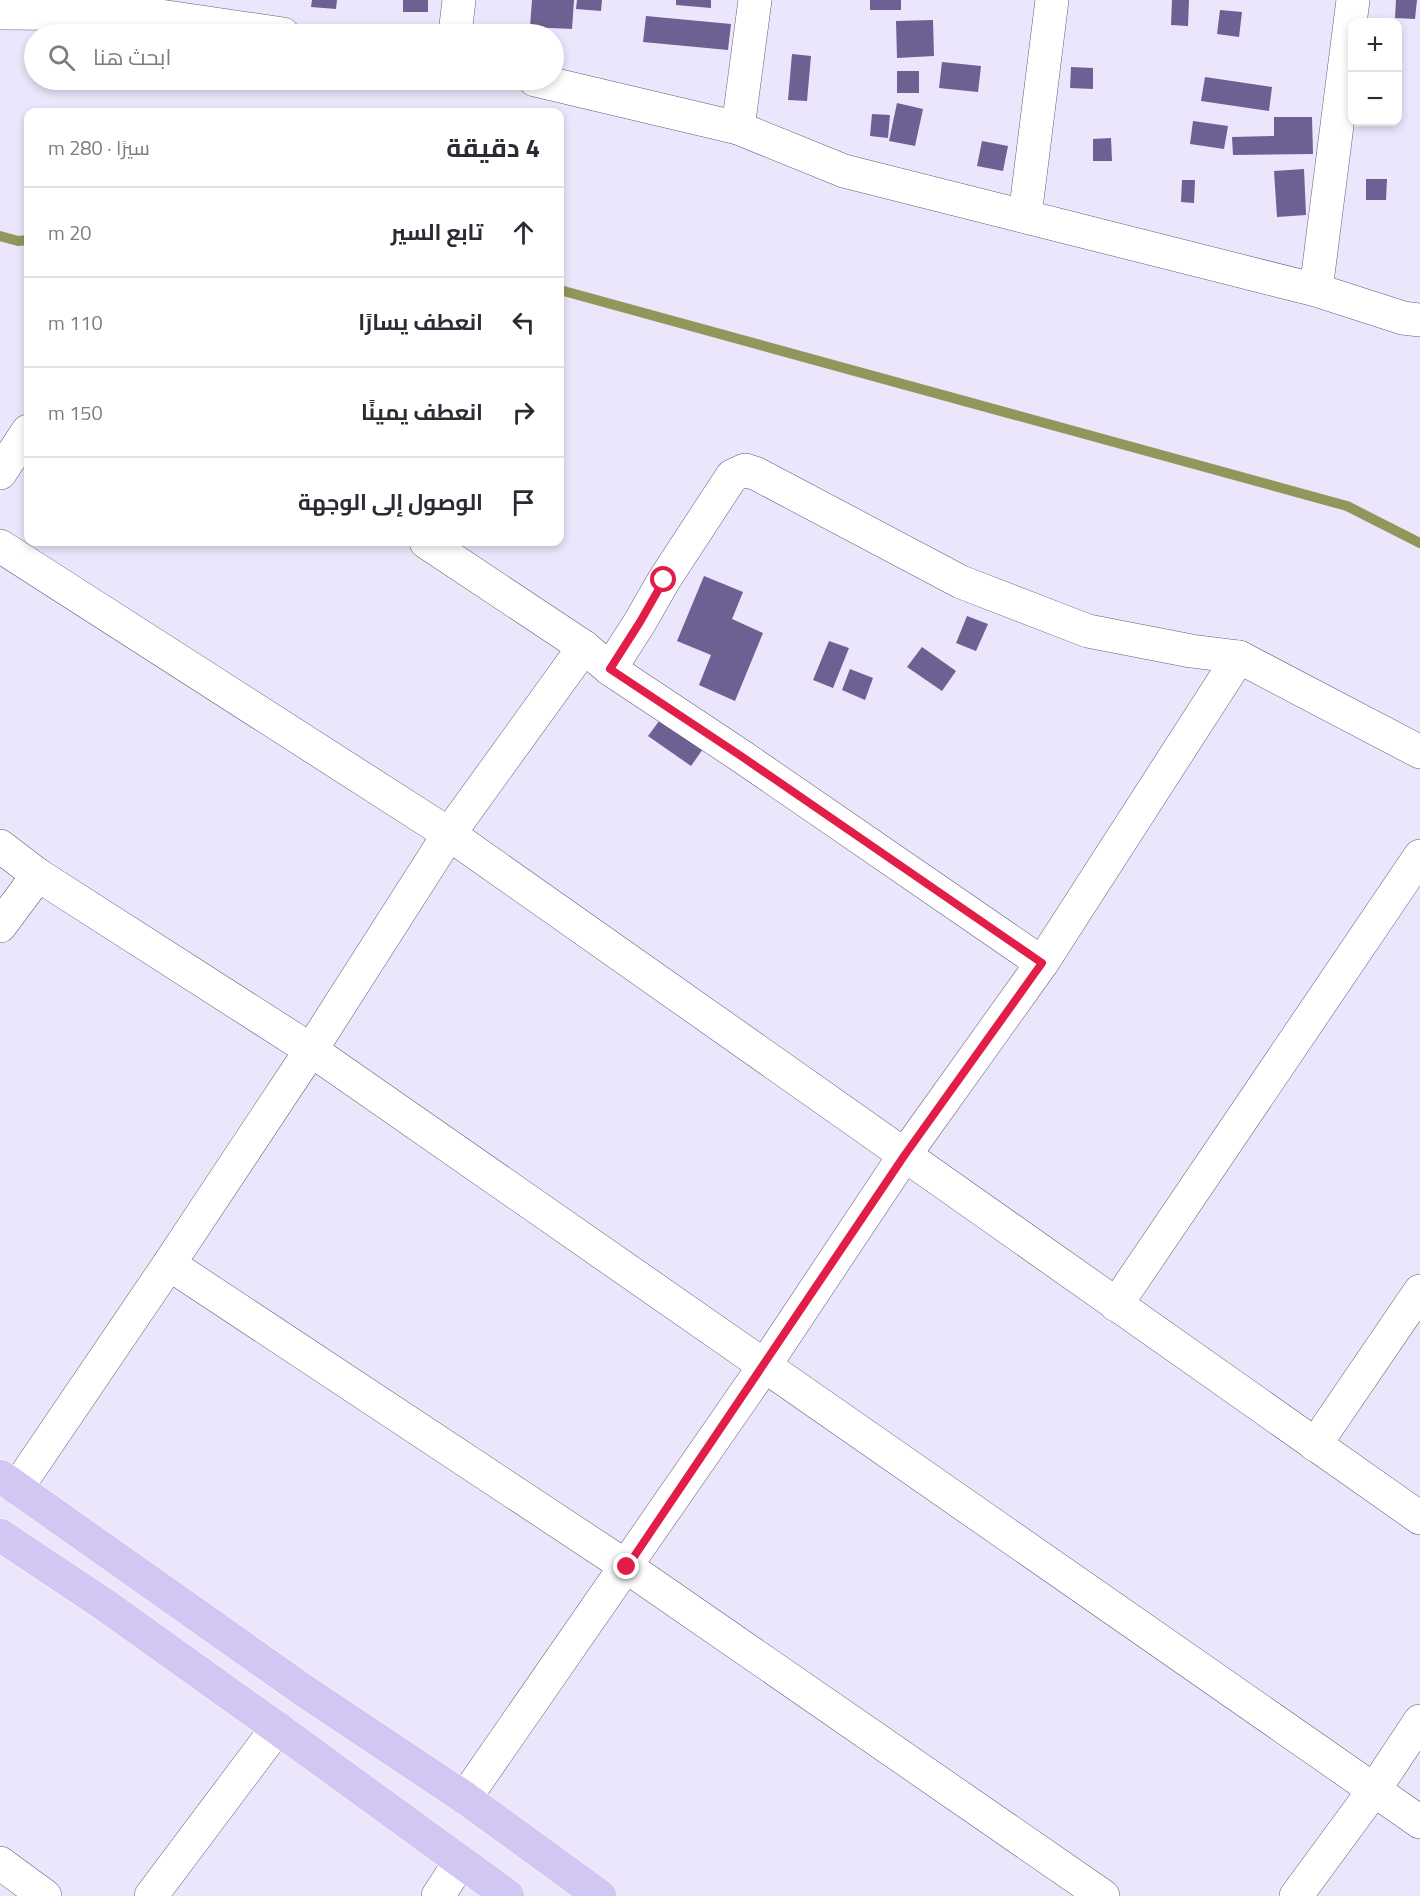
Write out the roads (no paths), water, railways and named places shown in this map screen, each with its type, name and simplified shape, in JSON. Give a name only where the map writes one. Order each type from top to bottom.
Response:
[{"type":"main road","points":[[9,1482],[303,1690],[465,1798],[600,1896]]},
{"type":"main road","points":[[0,1535],[105,1605],[508,1896]]},
{"type":"street","points":[[456,24],[459,0]]},
{"type":"street","points":[[738,129],[755,0]]},
{"type":"street","points":[[1025,216],[1052,0]]},
{"type":"street","points":[[1316,290],[1353,0]]},
{"type":"street","points":[[0,13],[147,7],[233,24]]},
{"type":"street","points":[[564,87],[738,129],[844,171],[1316,290],[1403,318],[1420,320]]},
{"type":"street","points":[[610,669],[664,580],[732,476],[745,470],[758,474],[971,586],[1088,630],[1182,650],[1239,657],[1420,752]]},
{"type":"street","points":[[0,546],[449,834],[1420,1518]]},
{"type":"street","points":[[432,546],[584,647],[610,669],[1042,963]]},
{"type":"street","points":[[9,1482],[169,1264],[449,834],[584,647]]},
{"type":"street","points":[[465,1798],[627,1567],[904,1156],[1042,963],[1239,657]]},
{"type":"street","points":[[0,846],[38,875],[310,1050],[1420,1822]]},
{"type":"street","points":[[1116,1305],[1420,856]]},
{"type":"street","points":[[0,926],[38,875]]},
{"type":"street","points":[[169,1264],[627,1567],[1103,1896]]},
{"type":"street","points":[[1316,1445],[1420,1291]]},
{"type":"street","points":[[1296,1896],[1374,1790],[1420,1721]]},
{"type":"street","points":[[151,1896],[277,1728]]},
{"type":"street","points":[[438,1896],[460,1862]]},
{"type":"street","points":[[0,1863],[45,1896]]},
{"type":"waterway","points":[[0,236],[24,240]]},
{"type":"waterway","points":[[564,291],[1347,506],[1420,543]]}]
